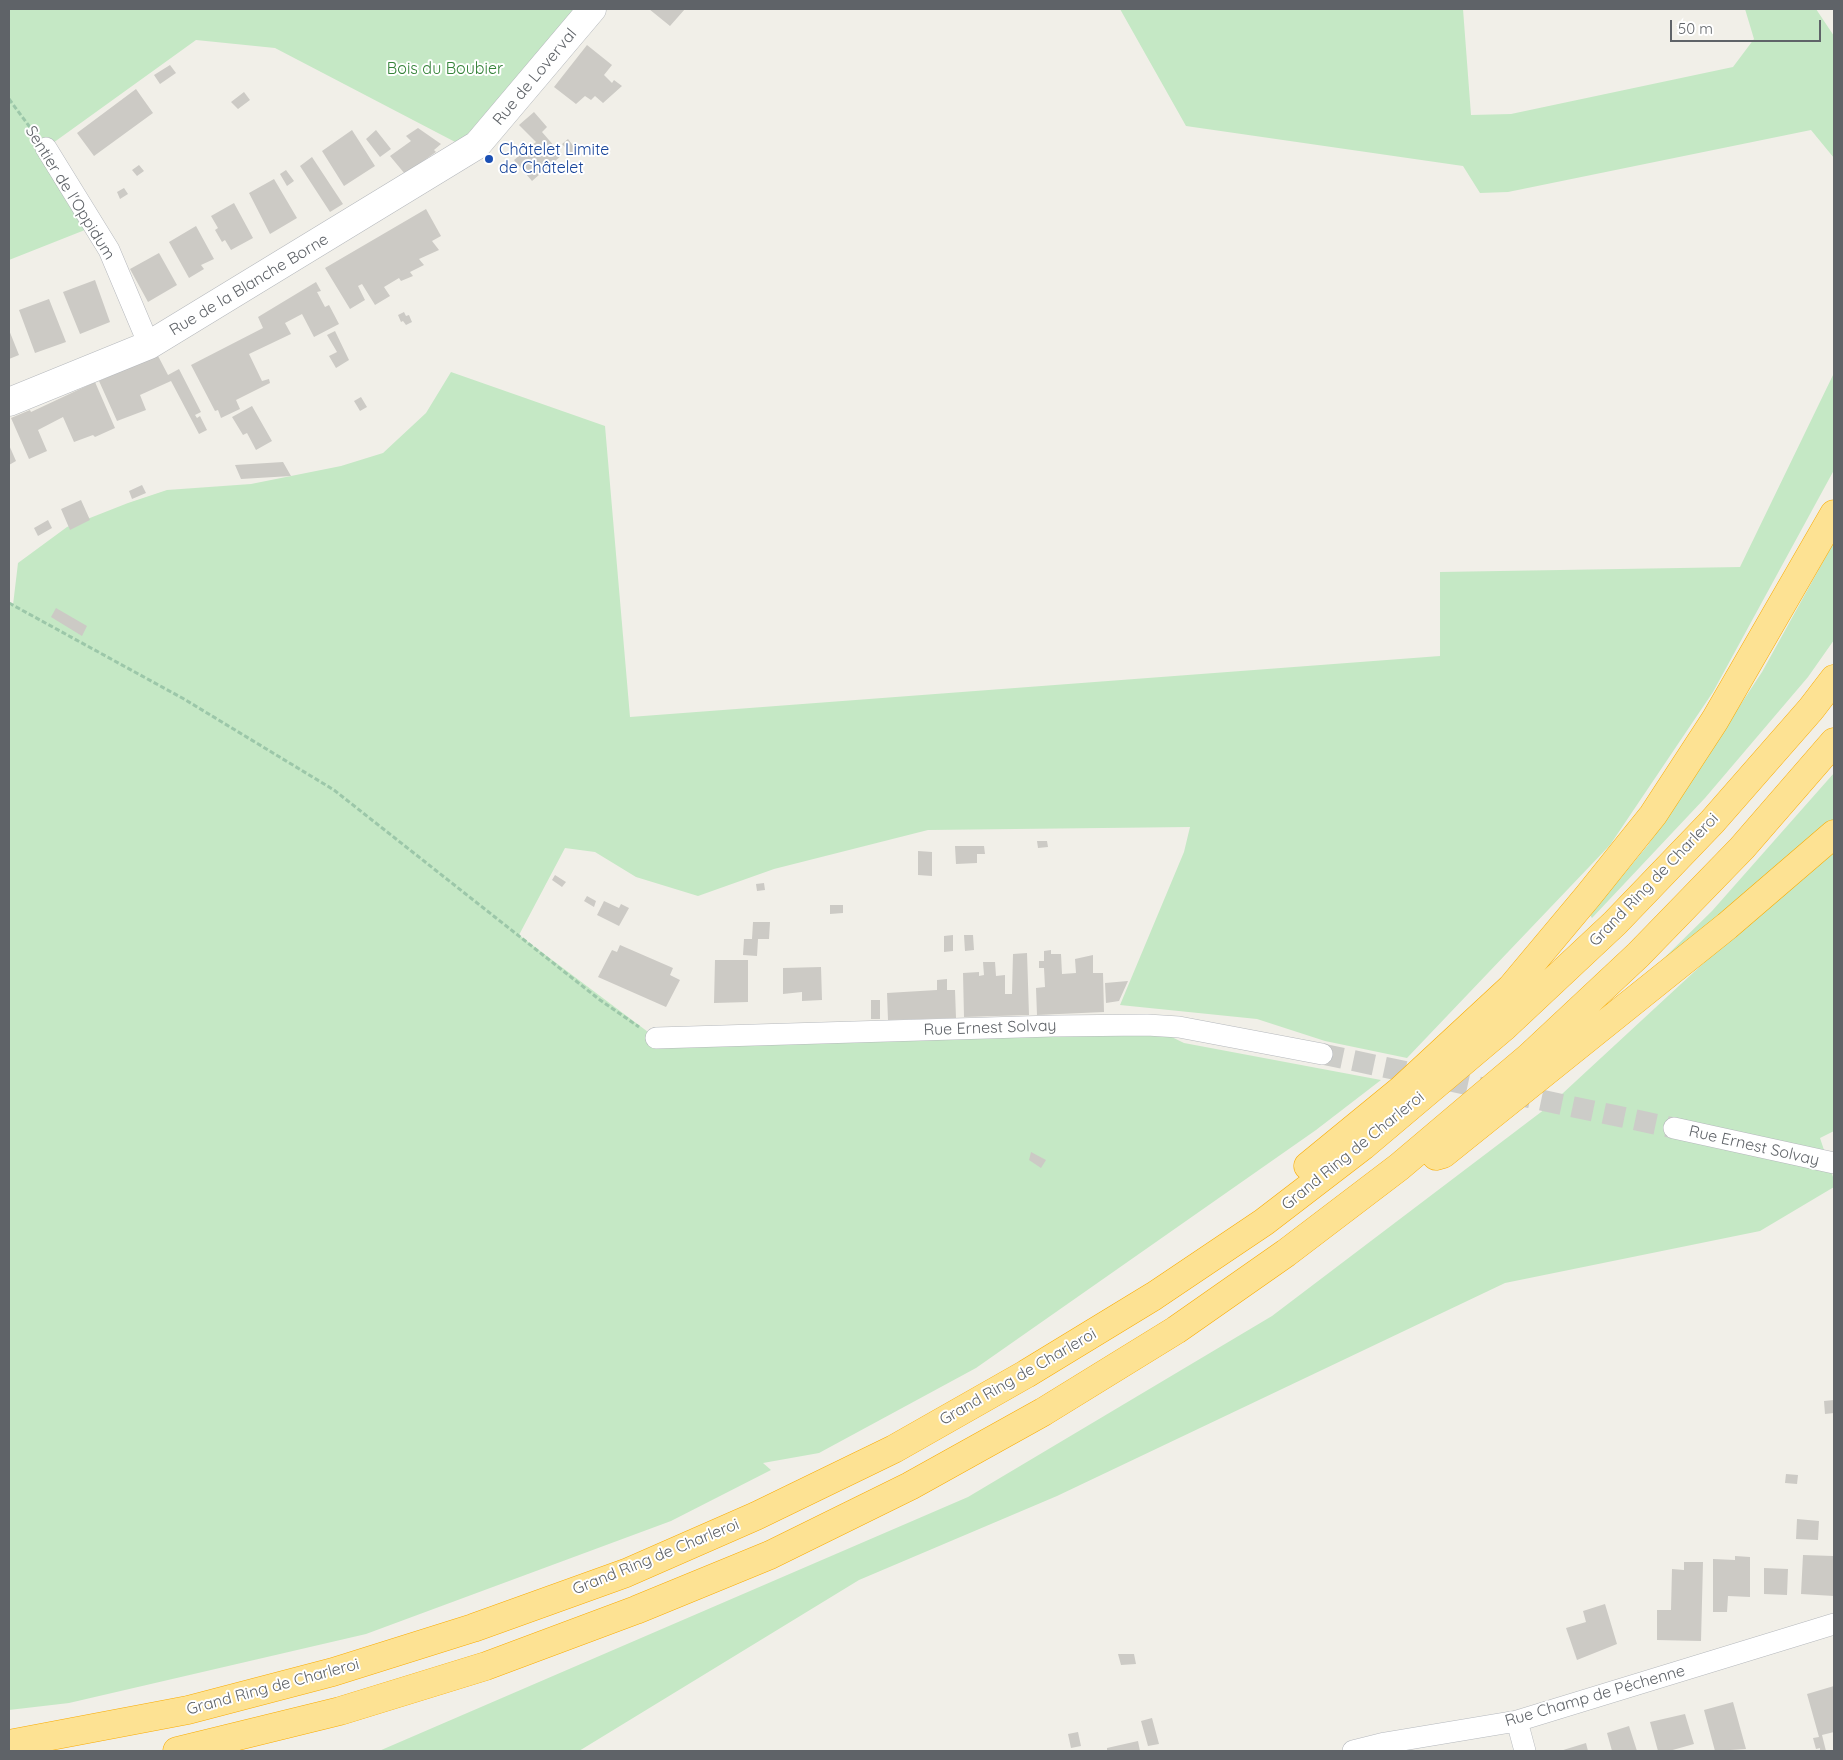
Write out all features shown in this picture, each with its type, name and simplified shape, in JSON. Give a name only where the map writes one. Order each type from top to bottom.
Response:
[{"type":"highway","points":[[1264,1222],[1310,1164],[1402,1089],[1511,988],[1588,896],[1652,815],[1715,720],[1834,514]]},
{"type":"highway","name":"Grand Ring de Charleroi","points":[[9,1744],[188,1710],[333,1672],[473,1628],[626,1572],[756,1516],[894,1450],[1026,1374],[1154,1296],[1264,1222],[1363,1146],[1504,1027],[1615,924],[1712,822],[1811,709],[1834,679]]},
{"type":"highway","points":[[177,1751],[340,1711],[486,1666],[636,1610],[770,1555],[910,1486],[1043,1412],[1168,1335],[1286,1253],[1399,1168],[1529,1057],[1638,955],[1742,848],[1834,742]]},
{"type":"highway","points":[[1399,1168],[1443,1154],[1726,926],[1834,834]]},
{"type":"street","name":"Rue de Loverval","points":[[477,145],[592,9]]},
{"type":"street","name":"Rue de la Blanche Borne","points":[[9,402],[149,345],[477,145]]},
{"type":"street","name":"Sentier de l'Oppidum","points":[[46,148],[109,250],[149,345]]},
{"type":"street","name":"Rue Ernest Solvay","points":[[656,1038],[1147,1025],[1179,1027],[1322,1054]]},
{"type":"street","name":"Rue Ernest Solvay","points":[[1674,1128],[1834,1163]]},
{"type":"street","name":"Rue Champ de Péchenne","points":[[1353,1751],[1517,1721],[1834,1624]]},
{"type":"street","points":[[1517,1721],[1525,1751]]},
{"type":"path","name":"Sentier de l'Oppidum","points":[[9,100],[46,148]]},
{"type":"path","points":[[9,602],[184,698],[334,790],[600,1000],[656,1038]]},
{"type":"green space","name":"Bois du Boubier","points":[[9,9],[576,9],[459,144],[275,48],[196,40],[46,148],[95,226],[9,260]]},
{"type":"green space","points":[[1120,9],[1463,9],[1471,115],[1511,114],[1733,67],[1754,39],[1745,9],[1816,9],[1834,36],[1834,158],[1811,130],[1508,192],[1480,193],[1463,166],[1186,126]]},
{"type":"green space","points":[[451,372],[605,426],[630,717],[1440,656],[1440,572],[1740,567],[1834,373],[1834,470],[1713,692],[1610,845],[1407,1058],[1325,1041],[1257,1019],[1120,1005],[1184,852],[1190,827],[928,830],[774,869],[698,896],[636,877],[595,852],[565,848],[519,935],[656,1038],[652,1048],[909,1039],[1147,1025],[1184,1043],[1381,1080],[1316,1130],[976,1368],[819,1453],[763,1463],[771,1470],[671,1521],[366,1634],[69,1703],[9,1710],[9,606],[13,605],[18,563],[67,527],[167,490],[251,484],[341,466],[383,453],[426,413]]},
{"type":"green space","points":[[1834,542],[1834,640],[1808,677],[1705,798],[1592,918],[1590,915],[1648,845],[1762,672]]},
{"type":"green space","points":[[1834,773],[1834,819],[1663,964],[1660,962],[1712,911]]},
{"type":"green space","points":[[1834,852],[1834,1131],[1820,1138],[1834,1180],[1834,1187],[1760,1231],[1505,1283],[1057,1496],[859,1580],[579,1751],[379,1751],[968,1497],[1272,1316],[1549,1106],[1721,947]]},
{"type":"building","points":[[649,9],[685,9],[670,26]]},
{"type":"building","points":[[587,45],[612,65],[604,75],[612,83],[614,80],[622,86],[603,103],[595,96],[591,100],[585,96],[576,104],[554,87]]},
{"type":"building","points":[[170,65],[176,73],[160,84],[154,75]]},
{"type":"building","points":[[136,89],[153,113],[94,156],[77,133]]},
{"type":"building","points":[[244,92],[250,100],[238,109],[231,102]]},
{"type":"building","points":[[534,112],[547,127],[542,132],[562,155],[532,181],[514,160],[536,142],[519,125]]},
{"type":"building","points":[[418,128],[441,144],[434,150],[436,152],[405,174],[390,156],[411,141],[406,136]]},
{"type":"building","points":[[352,130],[375,166],[344,186],[322,151]]},
{"type":"building","points":[[376,130],[391,149],[380,157],[366,139]]},
{"type":"building","points":[[568,139],[578,152],[573,156],[562,144]]},
{"type":"building","points":[[312,157],[343,204],[330,212],[300,166]]},
{"type":"building","points":[[139,165],[144,171],[137,176],[132,170]]},
{"type":"building","points":[[286,170],[294,181],[287,186],[280,174]]},
{"type":"building","points":[[274,179],[297,218],[270,234],[249,193]]},
{"type":"building","points":[[124,188],[128,194],[120,199],[117,192]]},
{"type":"building","points":[[234,203],[253,238],[231,250],[225,240],[222,242],[215,230],[218,228],[211,216]]},
{"type":"building","points":[[426,209],[441,236],[432,241],[439,250],[419,259],[424,265],[410,272],[413,276],[401,281],[399,278],[384,287],[390,296],[375,305],[362,284],[358,286],[365,300],[350,309],[325,268]]},
{"type":"building","points":[[196,226],[214,259],[201,265],[204,269],[189,278],[169,242]]},
{"type":"building","points":[[159,253],[177,285],[148,302],[130,269]]},
{"type":"building","points":[[95,280],[110,322],[80,334],[63,292]]},
{"type":"building","points":[[316,282],[321,291],[317,292],[325,307],[329,305],[339,324],[314,337],[302,314],[285,323],[291,334],[249,354],[262,381],[269,379],[270,383],[236,400],[240,409],[221,418],[218,410],[215,411],[191,365],[263,328],[258,317]]},
{"type":"building","points":[[49,299],[66,342],[35,353],[19,310]]},
{"type":"building","points":[[404,312],[406,316],[409,315],[412,322],[406,325],[403,321],[401,322],[398,315]]},
{"type":"building","points":[[9,330],[19,355],[9,359]]},
{"type":"building","points":[[335,331],[349,360],[336,368],[329,356],[337,352],[327,335]]},
{"type":"building","points":[[157,354],[168,375],[179,369],[201,412],[195,415],[197,418],[200,416],[207,430],[199,434],[171,381],[140,395],[146,410],[117,421],[99,381]]},
{"type":"building","points":[[95,382],[115,428],[95,437],[93,435],[74,442],[63,417],[38,430],[47,451],[29,459],[11,418],[30,410],[31,412]]},
{"type":"building","points":[[361,397],[367,407],[360,411],[354,401]]},
{"type":"building","points":[[252,406],[272,441],[256,450],[247,433],[243,435],[232,417]]},
{"type":"building","points":[[9,445],[16,461],[9,465]]},
{"type":"building","points":[[283,462],[291,476],[241,479],[235,465]]},
{"type":"building","points":[[142,485],[146,493],[132,499],[129,491]]},
{"type":"building","points":[[81,500],[90,520],[70,530],[61,509]]},
{"type":"building","points":[[48,520],[52,528],[38,536],[34,528]]},
{"type":"building","points":[[56,608],[87,626],[82,636],[51,617]]},
{"type":"building","points":[[1037,841],[1047,841],[1048,847],[1038,848]]},
{"type":"building","points":[[955,846],[984,846],[985,854],[977,854],[977,863],[956,864]]},
{"type":"building","points":[[918,851],[932,852],[932,876],[918,875]]},
{"type":"building","points":[[555,875],[566,882],[562,887],[552,880]]},
{"type":"building","points":[[764,883],[765,890],[757,891],[756,884]]},
{"type":"building","points":[[587,896],[596,901],[594,907],[584,901]]},
{"type":"building","points":[[604,901],[619,908],[621,904],[629,908],[619,926],[597,915]]},
{"type":"building","points":[[830,905],[843,905],[843,913],[830,914]]},
{"type":"building","points":[[753,922],[770,922],[769,939],[758,939],[757,956],[743,955],[744,939],[752,939]]},
{"type":"building","points":[[953,935],[953,951],[944,952],[944,936]]},
{"type":"building","points":[[964,935],[973,935],[974,950],[965,951]]},
{"type":"building","points":[[620,945],[673,968],[670,975],[680,980],[666,1007],[598,977],[612,950],[617,952]]},
{"type":"building","points":[[1051,950],[1051,954],[1061,954],[1062,974],[1076,973],[1075,959],[1093,955],[1093,973],[1103,973],[1104,1012],[1037,1015],[1036,988],[1045,987],[1044,968],[1039,968],[1039,961],[1044,961],[1044,951]]},
{"type":"building","points":[[1027,953],[1029,1015],[964,1017],[963,973],[979,972],[979,976],[984,975],[983,962],[995,962],[996,976],[1005,975],[1005,994],[1012,994],[1013,954]]},
{"type":"building","points":[[715,960],[748,960],[748,1002],[714,1003]]},
{"type":"building","points":[[821,967],[822,1000],[802,1001],[802,992],[783,994],[783,968]]},
{"type":"building","points":[[947,979],[947,990],[955,990],[956,1018],[888,1020],[887,993],[937,990],[937,980]]},
{"type":"building","points":[[1128,981],[1119,1001],[1106,1003],[1105,983]]},
{"type":"building","points":[[871,1000],[880,1000],[880,1019],[871,1019]]},
{"type":"building","points":[[1031,1152],[1046,1160],[1041,1168],[1029,1160]]},
{"type":"building","points":[[1834,1400],[1834,1413],[1825,1414],[1824,1401]]},
{"type":"building","points":[[1786,1474],[1798,1475],[1797,1484],[1785,1483]]},
{"type":"building","points":[[1797,1519],[1819,1521],[1818,1540],[1796,1539]]},
{"type":"building","points":[[1803,1555],[1833,1556],[1834,1596],[1801,1594]]},
{"type":"building","points":[[1735,1556],[1750,1557],[1750,1597],[1728,1596],[1727,1612],[1713,1612],[1713,1559],[1735,1560]]},
{"type":"building","points":[[1684,1562],[1703,1562],[1701,1641],[1657,1640],[1657,1610],[1671,1610],[1672,1569],[1684,1570]]},
{"type":"building","points":[[1764,1568],[1788,1569],[1787,1595],[1764,1594]]},
{"type":"building","points":[[1605,1604],[1617,1644],[1577,1660],[1566,1628],[1586,1622],[1583,1611]]},
{"type":"building","points":[[1118,1654],[1134,1654],[1136,1664],[1121,1665]]},
{"type":"building","points":[[1834,1686],[1834,1732],[1822,1735],[1826,1751],[1820,1751],[1820,1748],[1816,1749],[1813,1738],[1819,1737],[1807,1694]]},
{"type":"building","points":[[1733,1702],[1746,1749],[1715,1751],[1704,1710]]},
{"type":"building","points":[[1685,1714],[1694,1744],[1669,1751],[1658,1751],[1650,1722]]},
{"type":"building","points":[[1152,1718],[1159,1744],[1148,1746],[1141,1721]]},
{"type":"building","points":[[1629,1726],[1637,1751],[1612,1751],[1607,1733]]},
{"type":"building","points":[[1078,1732],[1081,1746],[1071,1748],[1068,1734]]},
{"type":"building","points":[[1138,1741],[1140,1751],[1107,1751],[1107,1748]]},
{"type":"building","points":[[1586,1743],[1588,1751],[1560,1751]]},
{"type":"tunnel","points":[[1322,1054],[1674,1128]]},
{"type":"place","name":"Châtelet Limite de Châtelet","points":[[489,159]]}]
